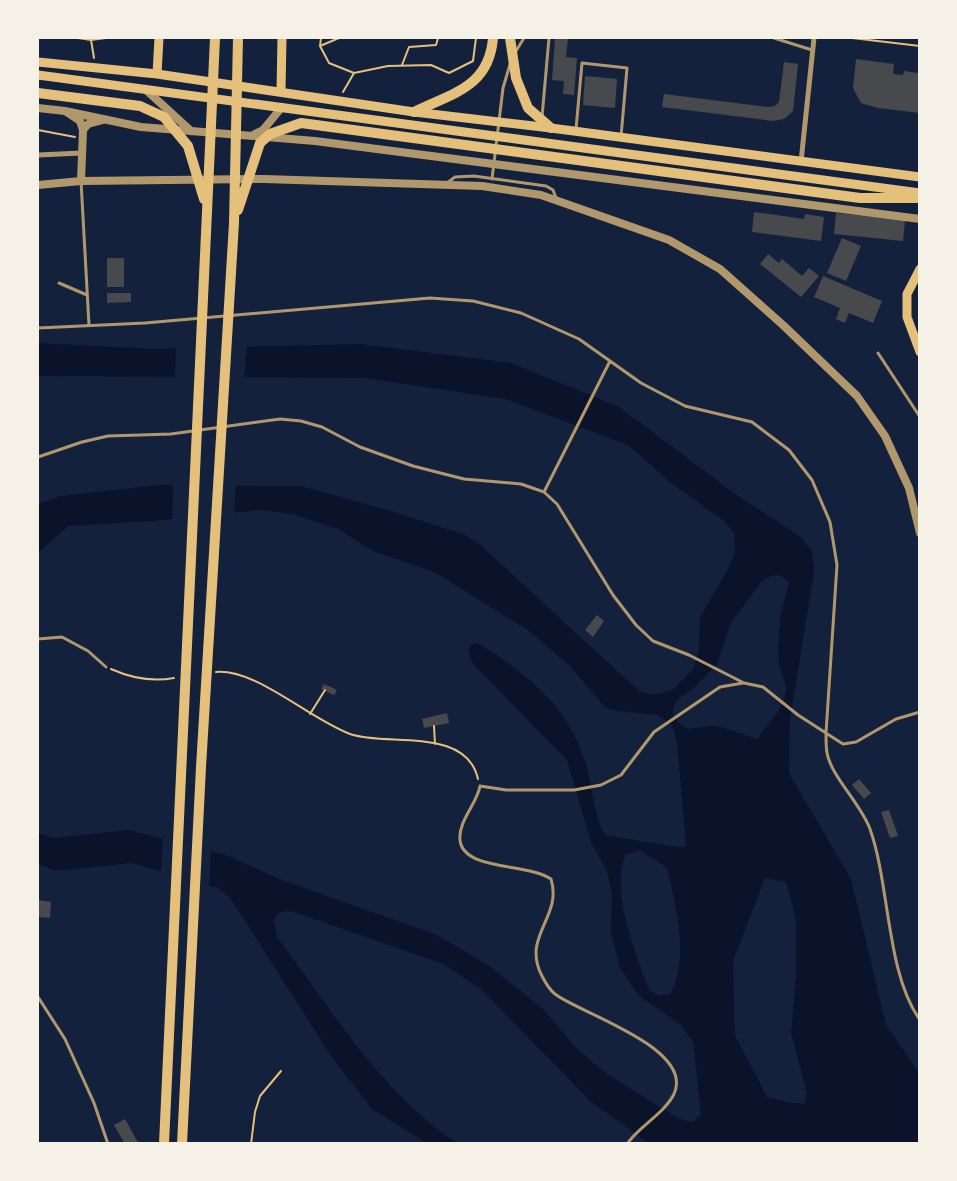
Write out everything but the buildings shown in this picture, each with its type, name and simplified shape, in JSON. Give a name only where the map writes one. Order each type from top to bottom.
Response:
[{"type":"highway","points":[[164,1144],[214,38]]},
{"type":"highway","points":[[182,1144],[200,767],[234,223],[238,38]]},
{"type":"highway","points":[[414,112],[460,90],[481,76],[492,53],[493,38]]},
{"type":"highway","points":[[510,38],[516,78],[528,108],[550,128]]},
{"type":"highway","points":[[38,93],[140,106],[164,117],[188,146],[206,207]]},
{"type":"highway","points":[[234,223],[260,143],[270,134],[300,123],[860,198],[920,198]]},
{"type":"main road","points":[[157,74],[159,38]]},
{"type":"main road","points":[[281,91],[282,38]]},
{"type":"main road","points":[[38,62],[157,74],[414,112],[576,131],[920,177]]},
{"type":"main road","points":[[38,75],[920,193]]},
{"type":"main road","points":[[920,269],[907,294],[907,317],[920,352]]},
{"type":"street","points":[[801,162],[814,38]]},
{"type":"street","points":[[145,89],[191,131]]},
{"type":"street","points":[[251,136],[263,130],[282,107]]},
{"type":"street","points":[[38,108],[65,111],[141,127],[315,141],[920,219]]},
{"type":"street","points":[[65,111],[80,121],[82,134],[81,181]]},
{"type":"street","points":[[82,134],[98,120],[113,121]]},
{"type":"street","points":[[38,156],[82,153]]},
{"type":"street","points":[[38,184],[81,181],[264,179],[482,186],[541,195],[674,243],[720,269],[784,326],[857,396],[885,436],[909,488],[920,533]]},
{"type":"lane","points":[[492,179],[503,88],[508,66],[524,38]]},
{"type":"lane","points":[[542,120],[549,38]]},
{"type":"lane","points":[[774,38],[813,50]]},
{"type":"lane","points":[[576,131],[582,63],[627,68],[621,137]]},
{"type":"lane","points":[[444,185],[455,177],[492,179],[546,186],[553,190],[558,201]]},
{"type":"lane","points":[[81,181],[89,325]]},
{"type":"lane","points":[[59,282],[87,295]]},
{"type":"lane","points":[[38,328],[145,323],[430,298],[473,301],[520,313],[579,339],[641,383],[685,406],[752,422],[789,450],[812,480],[830,522],[837,564],[826,734],[827,754],[842,783],[866,816],[877,847],[899,973],[920,1020]]},
{"type":"lane","points":[[878,354],[919,415]]},
{"type":"lane","points":[[544,492],[610,361]]},
{"type":"lane","points":[[38,458],[82,442],[108,436],[171,434],[280,419],[301,421],[322,427],[360,447],[413,466],[464,479],[521,484],[544,492],[557,504],[613,596],[636,625],[653,641],[744,683],[762,687],[779,698],[798,715],[843,744],[856,742],[896,719],[920,712]]},
{"type":"lane","points":[[38,639],[62,637],[88,651],[106,667]]},
{"type":"lane","points":[[627,1144],[631,1137],[668,1102],[674,1093],[676,1080],[672,1066],[653,1049],[614,1024],[568,1002],[554,993],[542,976],[536,960],[537,939],[554,900],[551,878],[526,868],[481,862],[470,857],[463,849],[460,840],[462,830],[475,804],[480,786],[506,790],[574,790],[602,785],[621,775],[654,732],[720,687],[744,683]]},
{"type":"lane","points":[[38,997],[65,1040],[94,1103],[108,1144]]},
{"type":"path","points":[[78,38],[91,40],[106,38]]},
{"type":"path","points":[[321,38],[320,46],[329,63],[354,73],[402,66],[431,65],[448,73],[473,61],[476,38]]},
{"type":"path","points":[[320,46],[339,38]]},
{"type":"path","points":[[402,66],[409,47],[436,45],[438,38]]},
{"type":"path","points":[[852,38],[920,46]]},
{"type":"path","points":[[91,40],[95,68]]},
{"type":"path","points":[[338,101],[354,73]]},
{"type":"path","points":[[38,130],[82,134]]},
{"type":"path","points":[[106,667],[128,677],[162,680],[179,678]]},
{"type":"path","points":[[212,672],[230,671],[257,680],[310,714],[351,734],[435,744],[453,748],[469,760],[477,773],[480,786]]},
{"type":"path","points":[[310,714],[325,690]]},
{"type":"path","points":[[434,726],[435,744]]},
{"type":"path","points":[[251,1144],[255,1112],[260,1096],[281,1071]]},
{"type":"water","points":[[38,343],[156,349],[360,344],[511,363],[619,407],[738,496],[801,537],[812,551],[814,571],[790,720],[789,773],[851,879],[886,1025],[919,1073],[919,1143],[649,1143],[591,1102],[481,989],[443,964],[297,913],[281,912],[274,919],[277,937],[338,1021],[381,1075],[404,1100],[457,1143],[427,1143],[373,1110],[331,1056],[231,899],[218,888],[132,863],[56,871],[38,864],[38,833],[54,838],[129,830],[226,855],[282,880],[437,935],[491,967],[544,1010],[575,1047],[604,1072],[679,1119],[693,1122],[701,1114],[693,1042],[680,1024],[639,996],[620,968],[611,933],[612,894],[607,871],[591,842],[567,760],[473,664],[468,651],[471,645],[477,643],[483,646],[533,683],[560,712],[571,728],[580,747],[587,768],[594,803],[605,835],[677,847],[684,847],[686,845],[677,744],[672,725],[657,715],[617,711],[605,707],[570,666],[528,630],[434,572],[373,551],[338,529],[292,514],[261,510],[153,521],[68,526],[38,553],[38,504],[61,496],[158,485],[301,486],[391,511],[463,534],[477,542],[639,691],[654,695],[672,690],[694,668],[699,650],[700,617],[728,569],[735,552],[734,533],[723,520],[670,482],[628,445],[505,399],[365,378],[38,376]],"holes":[[[774,575],[782,576],[789,583],[781,612],[778,648],[779,665],[786,686],[785,697],[779,710],[757,739],[722,727],[710,726],[689,729],[680,724],[673,714],[673,708],[677,700],[693,689],[717,664],[731,622],[763,580]],[[640,850],[667,868],[677,915],[680,948],[679,964],[671,993],[658,995],[648,988],[631,940],[626,922],[621,887],[621,871],[625,855]],[[765,878],[786,882],[796,920],[796,976],[791,1033],[807,1093],[804,1103],[791,1103],[767,1097],[735,1035],[733,961]]]},
{"type":"pier","points":[[247,344],[244,379],[175,379],[176,346]]},
{"type":"pier","points":[[173,483],[236,483],[234,515],[172,522]]},
{"type":"pier","points":[[163,836],[211,849],[209,888],[161,874]]}]
